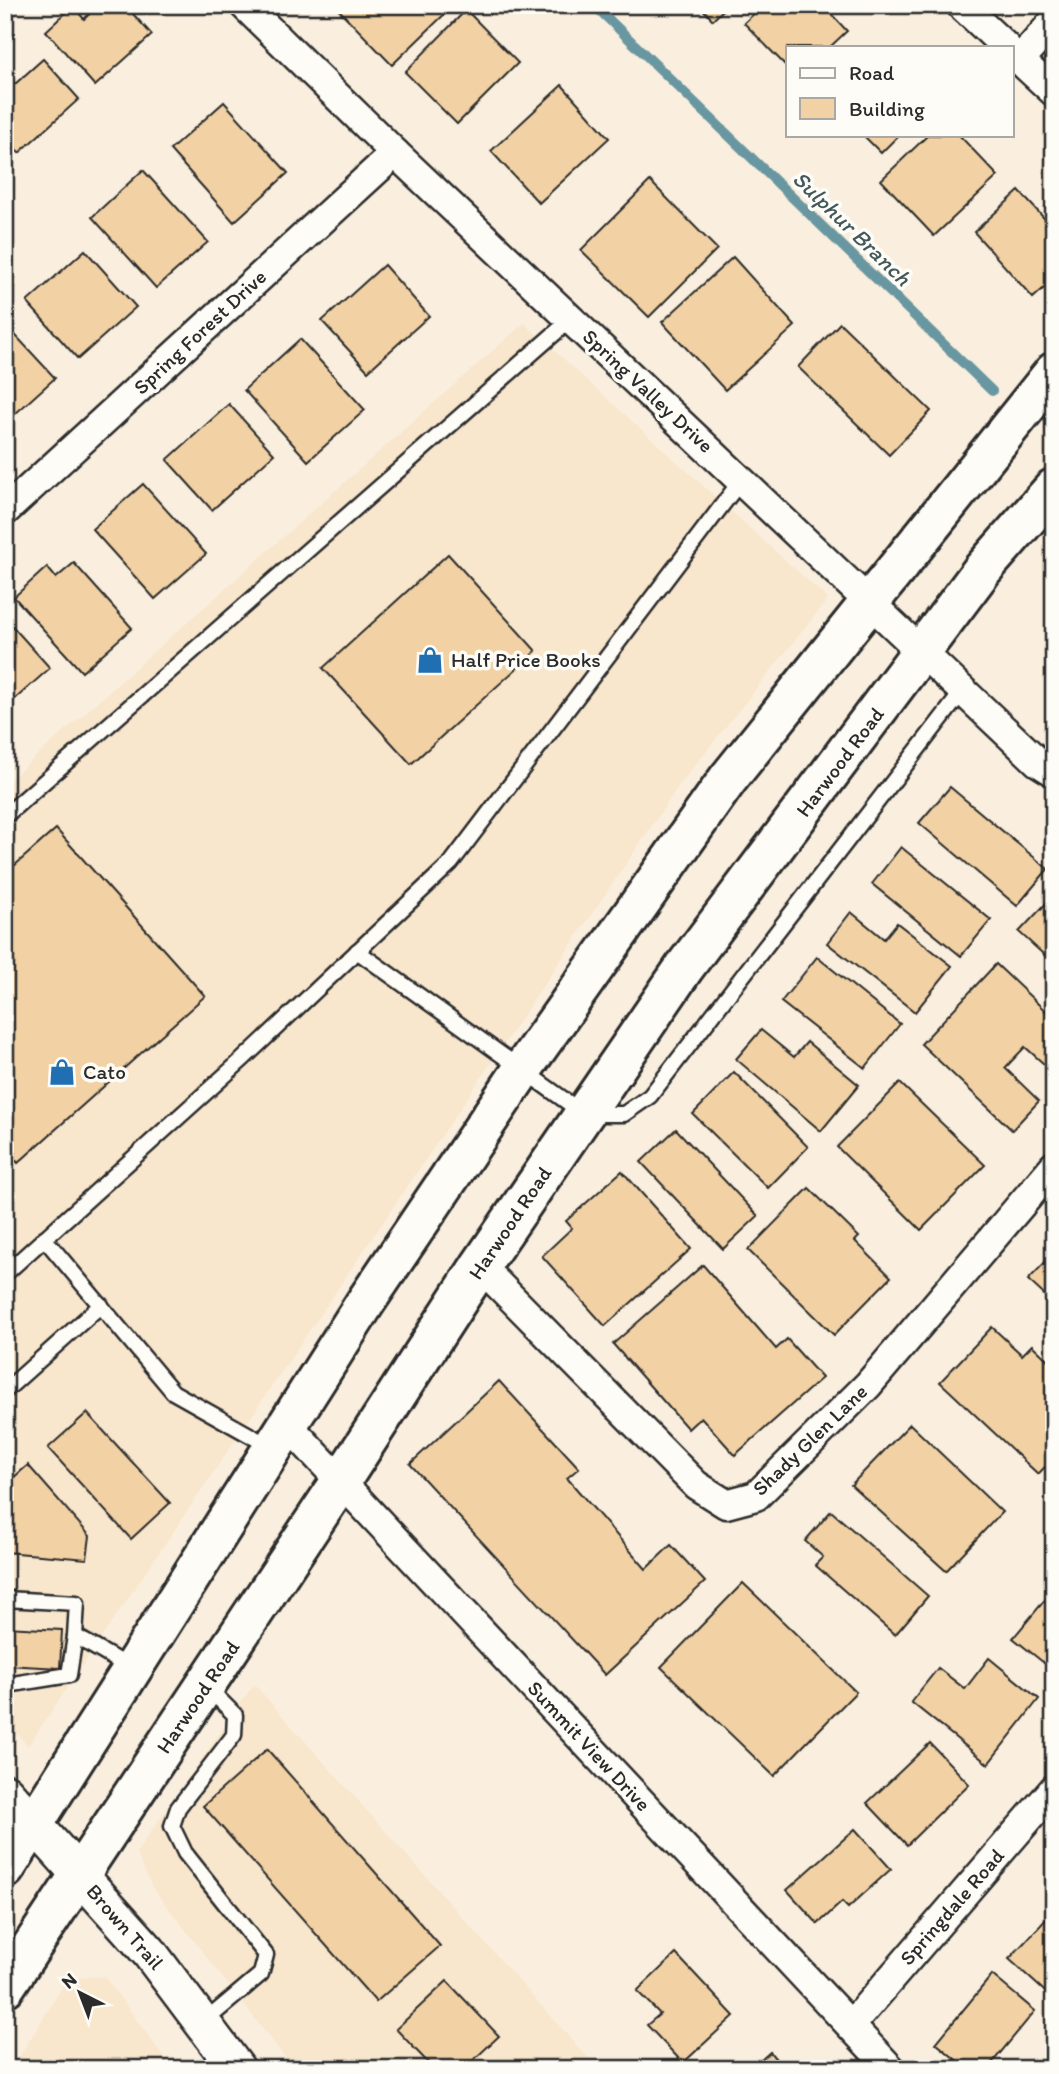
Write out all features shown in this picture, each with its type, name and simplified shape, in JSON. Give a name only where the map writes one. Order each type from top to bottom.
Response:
[{"type":"main road","points":[[5,1869],[365,1303],[522,1070],[728,779],[1054,372]]},
{"type":"main road","name":"Harwood Road","points":[[5,1987],[206,1686],[480,1266],[684,968],[984,569],[1054,488]]},
{"type":"street","name":"Spring Valley Drive","points":[[244,5],[395,153],[742,479],[868,604],[962,692],[1052,768]]},
{"type":"street","points":[[961,5],[1005,46]]},
{"type":"street","points":[[1014,51],[1054,21]]},
{"type":"street","points":[[1014,55],[1054,92]]},
{"type":"street","name":"Spring Forest Drive","points":[[5,511],[395,153]]},
{"type":"street","name":"Shady Glen Lane","points":[[480,1266],[696,1485],[726,1504],[756,1496],[868,1385],[1054,1166]]},
{"type":"street","name":"Summit View Drive","points":[[280,1436],[341,1481],[891,2069]]},
{"type":"street","name":"Springdale Road","points":[[851,2025],[1054,1789]]},
{"type":"street","name":"Brown Trail","points":[[5,1792],[149,1952],[237,2069]]},
{"type":"lane","points":[[5,816],[571,319]]},
{"type":"lane","points":[[5,1274],[451,863],[742,479]]},
{"type":"lane","points":[[358,951],[584,1114],[624,1114],[650,1096],[962,692]]},
{"type":"lane","points":[[44,1238],[173,1392],[280,1436]]},
{"type":"lane","points":[[5,1391],[101,1306]]},
{"type":"lane","points":[[5,1599],[77,1603],[69,1675],[8,1685]]},
{"type":"lane","points":[[75,1636],[132,1669]]},
{"type":"lane","points":[[203,2023],[261,1974],[267,1955],[185,1853],[172,1826],[178,1808],[234,1735],[235,1714],[206,1686]]},
{"type":"shaded area","points":[[524,323],[828,599],[680,784],[28,1746],[5,1721],[5,784]]},
{"type":"shaded area","points":[[254,1684],[598,2069],[294,2069],[152,1887],[136,1853]]},
{"type":"shaded area","points":[[104,1976],[173,2069],[12,2069],[67,1979]]},
{"type":"building","points":[[99,5],[125,5],[152,35],[95,86],[46,31],[73,6],[84,19]]},
{"type":"building","points":[[343,5],[454,5],[392,65],[339,10]]},
{"type":"building","points":[[699,5],[728,5],[713,20]]},
{"type":"building","points":[[763,5],[823,5],[847,31],[831,46],[786,46],[786,66],[744,23]]},
{"type":"building","points":[[466,10],[518,63],[457,124],[405,72]]},
{"type":"building","points":[[43,59],[79,99],[19,153],[5,137],[5,73],[15,84]]},
{"type":"building","points":[[562,85],[609,138],[539,203],[491,151]]},
{"type":"building","points":[[224,102],[288,173],[234,222],[170,150]]},
{"type":"building","points":[[864,136],[898,136],[881,153]]},
{"type":"building","points":[[927,136],[960,136],[998,176],[934,236],[881,180]]},
{"type":"building","points":[[143,170],[208,242],[156,288],[92,217]]},
{"type":"building","points":[[650,181],[717,249],[649,317],[581,250]]},
{"type":"building","points":[[1019,191],[1054,229],[1054,279],[1033,298],[974,232]]},
{"type":"building","points":[[85,250],[136,307],[78,359],[27,302]]},
{"type":"building","points":[[733,257],[795,326],[725,390],[662,322]]},
{"type":"building","points":[[384,265],[429,316],[368,371],[322,321]]},
{"type":"building","points":[[840,323],[931,411],[889,455],[798,367]]},
{"type":"building","points":[[5,324],[55,378],[5,423]]},
{"type":"building","points":[[300,339],[365,410],[308,461],[244,390]]},
{"type":"building","points":[[229,404],[274,454],[212,510],[167,460]]},
{"type":"building","points":[[143,484],[206,554],[155,599],[92,529]]},
{"type":"building","name":"Half Price Books","points":[[448,554],[536,651],[411,764],[323,668]]},
{"type":"building","points":[[74,563],[132,628],[82,672],[14,597],[47,567],[56,578]]},
{"type":"building","points":[[5,618],[50,668],[5,708]]},
{"type":"building","points":[[950,787],[1048,869],[1017,906],[919,823]]},
{"type":"building","name":"Cato","points":[[56,829],[205,996],[18,1163],[5,1148],[5,874]]},
{"type":"building","points":[[901,847],[991,920],[961,956],[872,884]]},
{"type":"building","points":[[1054,895],[1054,964],[1019,932]]},
{"type":"building","points":[[851,912],[884,939],[897,923],[952,966],[915,1012],[827,943]]},
{"type":"building","points":[[817,957],[900,1024],[865,1068],[781,1002]]},
{"type":"building","points":[[996,964],[1054,1019],[1054,1073],[1025,1047],[1005,1068],[1039,1101],[1012,1130],[921,1044]]},
{"type":"building","points":[[761,1030],[794,1057],[807,1042],[859,1085],[821,1131],[736,1059]]},
{"type":"building","points":[[734,1072],[808,1147],[768,1188],[693,1114]]},
{"type":"building","points":[[900,1083],[985,1165],[921,1230],[837,1147]]},
{"type":"building","points":[[676,1129],[758,1216],[723,1249],[641,1162]]},
{"type":"building","points":[[622,1171],[691,1249],[605,1326],[542,1256],[572,1228],[566,1221]]},
{"type":"building","points":[[809,1188],[859,1237],[855,1241],[891,1277],[834,1335],[748,1250]]},
{"type":"building","points":[[1054,1253],[1054,1304],[1028,1280]]},
{"type":"building","points":[[703,1265],[776,1349],[787,1339],[822,1378],[735,1455],[701,1417],[688,1429],[613,1344]]},
{"type":"building","points":[[992,1327],[1022,1355],[1032,1345],[1054,1366],[1054,1458],[1038,1474],[940,1382]]},
{"type":"building","points":[[499,1381],[579,1468],[567,1478],[646,1569],[671,1545],[705,1582],[605,1675],[410,1464]]},
{"type":"building","points":[[87,1413],[170,1503],[131,1539],[48,1448]]},
{"type":"building","points":[[910,1424],[1002,1512],[946,1571],[851,1485]]},
{"type":"building","points":[[28,1465],[90,1536],[87,1559],[5,1552],[5,1485]]},
{"type":"building","points":[[831,1511],[928,1596],[895,1635],[815,1565],[823,1557],[805,1541]]},
{"type":"building","points":[[743,1583],[856,1692],[774,1776],[661,1667]]},
{"type":"building","points":[[1054,1589],[1054,1671],[1013,1638]]},
{"type":"building","points":[[5,1627],[62,1630],[60,1668],[5,1665]]},
{"type":"building","points":[[989,1658],[1039,1699],[988,1764],[911,1702],[938,1668],[965,1689]]},
{"type":"building","points":[[930,1743],[969,1784],[907,1845],[867,1803]]},
{"type":"building","points":[[267,1749],[440,1946],[376,2002],[203,1806]]},
{"type":"building","points":[[855,1829],[891,1869],[848,1908],[842,1902],[818,1924],[787,1890]]},
{"type":"building","points":[[1049,1916],[1054,1920],[1052,1998],[1009,1959]]},
{"type":"building","points":[[676,1954],[734,2016],[683,2063],[647,2025],[660,2014],[637,1991]]},
{"type":"building","points":[[992,1975],[1035,2011],[987,2069],[967,2069],[936,2043]]},
{"type":"building","points":[[447,1981],[499,2036],[464,2069],[434,2069],[396,2029]]},
{"type":"building","points":[[770,2052],[784,2069],[751,2069]]},
{"type":"waterway","name":"Sulphur Branch","points":[[594,5],[992,391]]},
{"type":"place","name":"Half Price Books","points":[[430,660]]},
{"type":"place","name":"Cato","points":[[62,1072]]}]
